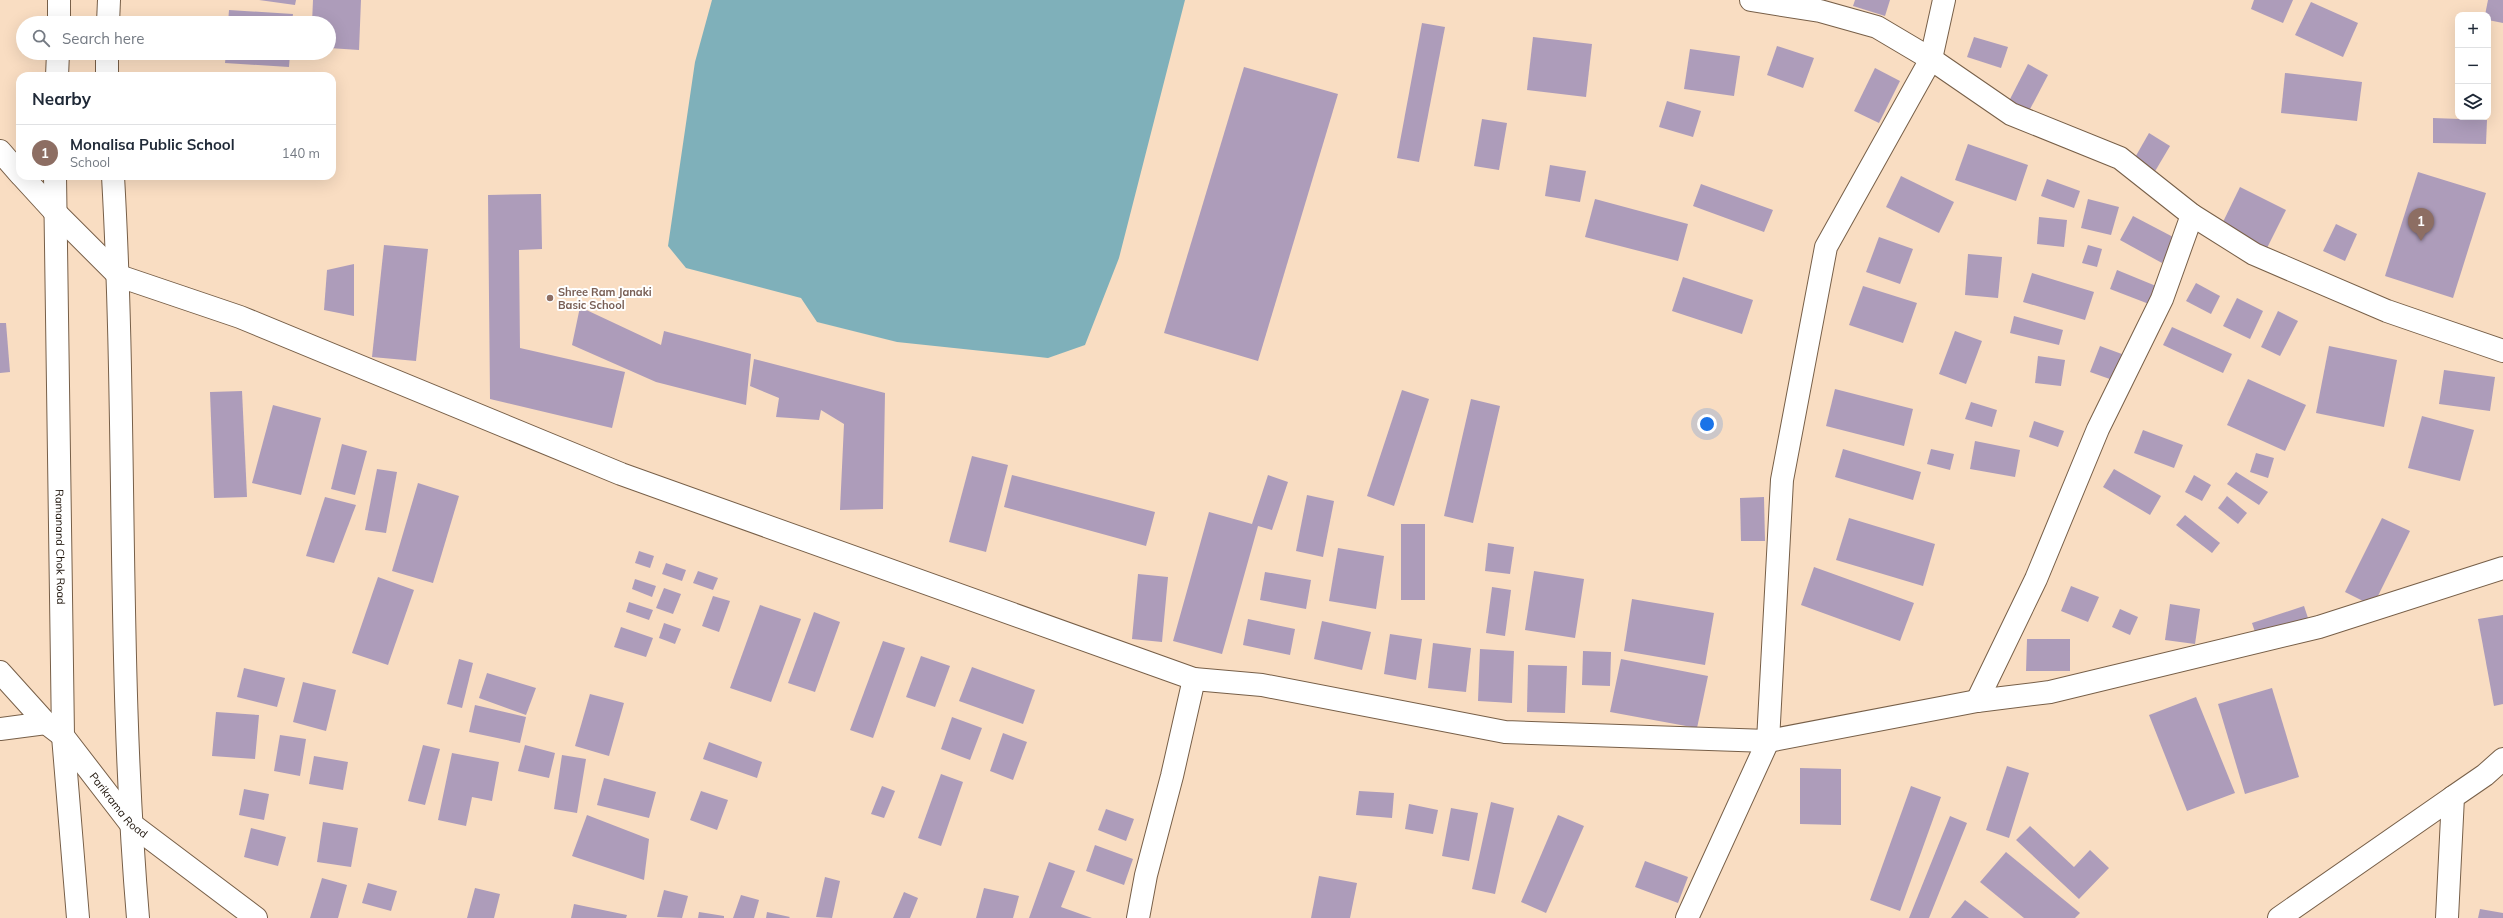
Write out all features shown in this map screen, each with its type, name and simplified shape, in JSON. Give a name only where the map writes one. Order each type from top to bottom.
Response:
[{"type":"main road","points":[[59,0],[59,16]]},
{"type":"main road","points":[[108,16],[109,0]]},
{"type":"main road","points":[[1751,0],[1820,11],[1877,27],[1931,59],[2011,114],[2120,158],[2192,215],[2254,254],[2387,311],[2503,351]]},
{"type":"main road","points":[[1687,918],[1768,741],[1782,480],[1826,247],[1931,59],[1944,0]]},
{"type":"main road","points":[[57,72],[58,60]]},
{"type":"main road","points":[[107,60],[107,72]]},
{"type":"main road","points":[[0,151],[16,169]]},
{"type":"main road","points":[[26,180],[54,211],[119,276],[240,318],[621,474],[1194,679],[1262,685],[1505,732],[1768,741],[1977,701],[2050,692],[2319,627],[2503,568]]},
{"type":"main road","name":"Ramanand Chok Road","points":[[55,180],[54,211],[63,736],[78,918]]},
{"type":"main road","points":[[113,180],[119,276],[130,823],[138,918]]},
{"type":"main road","points":[[1977,701],[2036,578],[2098,429],[2162,299],[2192,215]]},
{"type":"main road","name":"Parikrama Road","points":[[0,672],[46,723],[63,736],[130,823],[256,918]]},
{"type":"main road","points":[[1138,918],[1146,874],[1172,776],[1194,679]]},
{"type":"main road","points":[[0,729],[46,723]]},
{"type":"main road","points":[[2279,918],[2485,775],[2503,759]]},
{"type":"main road","points":[[2447,918],[2452,797]]},
{"type":"water","points":[[712,0],[1185,0],[1119,258],[1085,345],[1048,358],[897,342],[817,322],[801,298],[686,268],[668,246],[695,62]]},
{"type":"building","points":[[259,0],[296,0],[295,5]]},
{"type":"building","points":[[313,0],[361,0],[359,50],[336,48],[336,16],[312,16]]},
{"type":"building","points":[[1855,0],[1890,0],[1885,16],[1853,6]]},
{"type":"building","points":[[2254,0],[2293,0],[2283,23],[2251,9]]},
{"type":"building","points":[[2488,0],[2503,0],[2503,23],[2491,21],[2491,12],[2486,12]]},
{"type":"building","points":[[2311,2],[2358,23],[2343,57],[2295,35]]},
{"type":"building","points":[[229,10],[293,14],[293,16],[229,16]]},
{"type":"building","points":[[1422,23],[1445,27],[1419,162],[1397,158]]},
{"type":"building","points":[[1533,37],[1592,44],[1586,97],[1527,90]]},
{"type":"building","points":[[1974,37],[2008,47],[2001,68],[1967,57]]},
{"type":"building","points":[[1777,46],[1814,58],[1803,88],[1767,75]]},
{"type":"building","points":[[1690,49],[1740,56],[1734,96],[1684,89]]},
{"type":"building","points":[[225,60],[290,60],[289,67],[225,63]]},
{"type":"building","points":[[2028,64],[2048,75],[2028,113],[2008,103]]},
{"type":"building","points":[[1244,67],[1338,94],[1258,361],[1164,333]]},
{"type":"building","points":[[1875,68],[1900,81],[1879,123],[1854,111]]},
{"type":"building","points":[[2285,73],[2362,82],[2357,121],[2281,113]]},
{"type":"building","points":[[1667,101],[1701,111],[1693,137],[1659,127]]},
{"type":"building","points":[[2433,118],[2487,120],[2486,144],[2433,143]]},
{"type":"building","points":[[1482,119],[1507,123],[1499,170],[1474,166]]},
{"type":"building","points":[[2149,133],[2170,146],[2154,173],[2133,161]]},
{"type":"building","points":[[1968,144],[2028,165],[2016,201],[1955,180]]},
{"type":"building","points":[[1550,165],[1586,171],[1580,202],[1545,196]]},
{"type":"building","points":[[2418,172],[2486,193],[2453,298],[2385,276]]},
{"type":"building","points":[[1901,176],[1954,202],[1939,233],[1886,207]]},
{"type":"building","points":[[2047,179],[2080,191],[2074,208],[2041,196]]},
{"type":"building","points":[[1701,184],[1773,210],[1764,232],[1693,206]]},
{"type":"building","points":[[2240,187],[2286,210],[2267,248],[2221,226]]},
{"type":"building","points":[[541,194],[542,249],[519,250],[520,348],[625,372],[612,428],[490,399],[488,195]]},
{"type":"building","points":[[1595,199],[1688,224],[1678,261],[1585,237]]},
{"type":"building","points":[[2088,199],[2119,207],[2111,235],[2081,228]]},
{"type":"building","points":[[2133,216],[2175,238],[2162,263],[2120,240]]},
{"type":"building","points":[[2039,217],[2067,220],[2064,247],[2037,244]]},
{"type":"building","points":[[2336,224],[2357,234],[2345,261],[2323,251]]},
{"type":"building","points":[[1879,237],[1913,249],[1900,284],[1866,272]]},
{"type":"building","points":[[384,245],[428,249],[416,361],[372,357]]},
{"type":"building","points":[[2088,245],[2102,249],[2097,267],[2082,263]]},
{"type":"building","points":[[1968,254],[2002,257],[1998,298],[1965,295]]},
{"type":"building","points":[[354,264],[354,316],[324,310],[327,270]]},
{"type":"building","points":[[2117,270],[2156,286],[2149,304],[2110,289]]},
{"type":"building","points":[[2032,273],[2094,292],[2085,320],[2023,302]]},
{"type":"building","points":[[1683,277],[1753,300],[1742,334],[1672,311]]},
{"type":"building","points":[[2196,283],[2220,296],[2211,314],[2186,301]]},
{"type":"building","points":[[1863,286],[1917,303],[1903,343],[1849,325]]},
{"type":"building","points":[[2237,298],[2263,311],[2250,339],[2223,326]]},
{"type":"building","points":[[580,307],[661,345],[664,331],[751,354],[746,405],[656,382],[572,345]]},
{"type":"building","points":[[2278,311],[2298,321],[2280,356],[2261,347]]},
{"type":"building","points":[[2014,316],[2063,330],[2059,345],[2010,333]]},
{"type":"building","points":[[0,323],[6,323],[10,372],[0,373]]},
{"type":"building","points":[[2172,327],[2232,354],[2223,373],[2163,345]]},
{"type":"building","points":[[1955,331],[1982,341],[1966,384],[1939,374]]},
{"type":"building","points":[[2100,346],[2130,357],[2121,383],[2090,372]]},
{"type":"building","points":[[2329,346],[2397,360],[2384,427],[2316,413]]},
{"type":"building","points":[[2038,356],[2065,360],[2061,386],[2035,383]]},
{"type":"building","points":[[754,359],[885,393],[883,509],[840,510],[844,424],[821,410],[819,420],[776,417],[779,398],[750,386]]},
{"type":"building","points":[[2444,370],[2495,377],[2490,411],[2439,404]]},
{"type":"building","points":[[2248,379],[2306,405],[2285,451],[2227,425]]},
{"type":"building","points":[[1835,389],[1913,409],[1904,446],[1826,426]]},
{"type":"building","points":[[1402,390],[1429,399],[1394,506],[1367,496]]},
{"type":"building","points":[[242,391],[247,497],[214,498],[210,392]]},
{"type":"building","points":[[1471,399],[1500,406],[1473,523],[1444,516]]},
{"type":"building","points":[[1971,402],[1997,410],[1992,427],[1965,419]]},
{"type":"building","points":[[273,405],[321,418],[301,495],[252,483]]},
{"type":"building","points":[[2422,416],[2474,430],[2460,481],[2408,468]]},
{"type":"building","points":[[2034,421],[2064,431],[2058,447],[2029,437]]},
{"type":"building","points":[[2143,430],[2183,445],[2174,468],[2134,453]]},
{"type":"building","points":[[1975,441],[2020,450],[2015,477],[1970,469]]},
{"type":"building","points":[[342,444],[367,451],[355,495],[331,489]]},
{"type":"building","points":[[1843,449],[1921,472],[1913,500],[1835,477]]},
{"type":"building","points":[[1931,449],[1954,454],[1950,470],[1927,464]]},
{"type":"building","points":[[2256,453],[2274,458],[2268,478],[2250,472]]},
{"type":"building","points":[[972,456],[1008,465],[986,552],[949,542]]},
{"type":"building","points":[[377,469],[397,472],[386,533],[365,530]]},
{"type":"building","points":[[2114,469],[2161,496],[2150,515],[2103,487]]},
{"type":"building","points":[[2236,472],[2268,492],[2259,505],[2227,484]]},
{"type":"building","points":[[1012,475],[1155,512],[1146,546],[1004,507]]},
{"type":"building","points":[[1268,475],[1288,482],[1272,530],[1258,526],[1222,654],[1173,641],[1209,512],[1252,524]]},
{"type":"building","points":[[2194,475],[2211,485],[2202,501],[2185,492]]},
{"type":"building","points":[[418,483],[459,496],[433,583],[392,571]]},
{"type":"building","points":[[1307,495],[1334,501],[1323,557],[1296,551]]},
{"type":"building","points":[[2227,496],[2247,513],[2238,524],[2218,508]]},
{"type":"building","points":[[325,497],[356,505],[334,563],[306,556]]},
{"type":"building","points":[[1764,497],[1765,541],[1741,541],[1740,498]]},
{"type":"building","points":[[2185,515],[2220,543],[2212,553],[2176,525]]},
{"type":"building","points":[[1849,518],[1935,544],[1923,586],[1836,560]]},
{"type":"building","points":[[2382,518],[2410,531],[2373,606],[2345,592]]},
{"type":"building","points":[[1401,524],[1425,524],[1425,600],[1401,600]]},
{"type":"building","points":[[1488,543],[1514,547],[1510,574],[1485,571]]},
{"type":"building","points":[[1338,548],[1384,556],[1376,609],[1329,601]]},
{"type":"building","points":[[639,551],[654,556],[650,568],[635,563]]},
{"type":"building","points":[[666,563],[686,570],[682,581],[662,574]]},
{"type":"building","points":[[1814,567],[1914,603],[1900,641],[1801,605]]},
{"type":"building","points":[[698,571],[718,578],[713,590],[693,583]]},
{"type":"building","points":[[1534,571],[1584,579],[1575,638],[1525,630]]},
{"type":"building","points":[[1265,572],[1311,580],[1306,609],[1260,600]]},
{"type":"building","points":[[1138,574],[1168,577],[1162,642],[1132,639]]},
{"type":"building","points":[[378,577],[414,590],[388,665],[352,653]]},
{"type":"building","points":[[635,579],[656,586],[652,597],[632,589]]},
{"type":"building","points":[[2071,586],[2099,597],[2088,622],[2061,611]]},
{"type":"building","points":[[1492,587],[1511,590],[1505,636],[1486,633]]},
{"type":"building","points":[[664,588],[681,594],[673,614],[656,608]]},
{"type":"building","points":[[713,596],[730,601],[719,632],[702,626]]},
{"type":"building","points":[[1632,599],[1714,613],[1705,665],[1624,651]]},
{"type":"building","points":[[629,602],[653,610],[649,620],[626,612]]},
{"type":"building","points":[[2170,604],[2200,609],[2195,644],[2165,640]]},
{"type":"building","points":[[760,605],[801,619],[771,702],[730,688]]},
{"type":"building","points":[[2304,606],[2309,621],[2257,638],[2252,623]]},
{"type":"building","points":[[2120,609],[2138,617],[2130,635],[2112,627]]},
{"type":"building","points":[[814,612],[840,622],[815,692],[788,683]]},
{"type":"building","points":[[2503,615],[2503,704],[2494,706],[2478,619]]},
{"type":"building","points":[[1248,619],[1295,629],[1290,655],[1243,645]]},
{"type":"building","points":[[1322,621],[1371,632],[1362,670],[1314,659]]},
{"type":"building","points":[[664,623],[681,629],[675,644],[659,638]]},
{"type":"building","points":[[621,627],[653,638],[646,657],[614,647]]},
{"type":"building","points":[[1390,634],[1422,639],[1416,680],[1384,674]]},
{"type":"building","points":[[2027,639],[2070,639],[2070,671],[2026,671]]},
{"type":"building","points":[[883,641],[905,648],[873,738],[850,730]]},
{"type":"building","points":[[1433,643],[1471,648],[1466,692],[1428,688]]},
{"type":"building","points":[[1480,649],[1514,651],[1512,703],[1478,701]]},
{"type":"building","points":[[1583,651],[1611,652],[1610,686],[1582,685]]},
{"type":"building","points":[[921,656],[950,666],[935,707],[906,697]]},
{"type":"building","points":[[459,659],[473,663],[462,708],[447,704]]},
{"type":"building","points":[[1621,659],[1708,676],[1697,728],[1610,712]]},
{"type":"building","points":[[1528,665],[1567,666],[1565,713],[1527,712]]},
{"type":"building","points":[[972,667],[1035,690],[1023,724],[959,701]]},
{"type":"building","points":[[244,668],[285,678],[277,707],[237,697]]},
{"type":"building","points":[[487,673],[536,688],[526,715],[479,698]]},
{"type":"building","points":[[303,682],[336,690],[326,731],[293,722]]},
{"type":"building","points":[[2272,688],[2299,777],[2245,794],[2218,704]]},
{"type":"building","points":[[590,694],[624,703],[609,756],[575,746]]},
{"type":"building","points":[[2196,697],[2235,793],[2187,811],[2149,715]]},
{"type":"building","points":[[475,705],[526,717],[520,743],[469,732]]},
{"type":"building","points":[[216,712],[259,715],[255,759],[212,756]]},
{"type":"building","points":[[952,717],[982,728],[970,760],[941,749]]},
{"type":"building","points":[[1003,733],[1027,742],[1013,780],[990,771]]},
{"type":"building","points":[[280,735],[306,739],[300,776],[274,771]]},
{"type":"building","points":[[709,742],[762,762],[757,778],[703,759]]},
{"type":"building","points":[[423,745],[440,749],[425,805],[408,801]]},
{"type":"building","points":[[525,745],[555,753],[549,778],[518,771]]},
{"type":"building","points":[[452,753],[499,762],[492,801],[472,797],[466,826],[438,820]]},
{"type":"building","points":[[562,755],[586,759],[577,813],[554,809]]},
{"type":"building","points":[[314,756],[348,762],[343,790],[309,784]]},
{"type":"building","points":[[2007,766],[2029,773],[2009,838],[1986,830]]},
{"type":"building","points":[[1800,768],[1841,769],[1841,825],[1800,824]]},
{"type":"building","points":[[941,774],[963,782],[941,846],[918,838]]},
{"type":"building","points":[[604,778],[656,792],[649,818],[597,805]]},
{"type":"building","points":[[882,786],[895,791],[884,818],[871,814]]},
{"type":"building","points":[[1911,786],[1941,797],[1900,911],[1870,900]]},
{"type":"building","points":[[244,789],[269,794],[264,820],[239,815]]},
{"type":"building","points":[[701,791],[728,800],[717,830],[690,820]]},
{"type":"building","points":[[1359,791],[1394,793],[1392,818],[1356,815]]},
{"type":"building","points":[[1491,802],[1514,808],[1495,894],[1472,889]]},
{"type":"building","points":[[1409,804],[1438,810],[1433,834],[1405,829]]},
{"type":"building","points":[[1451,808],[1478,813],[1469,861],[1442,856]]},
{"type":"building","points":[[1106,809],[1134,819],[1126,841],[1098,830]]},
{"type":"building","points":[[587,815],[649,839],[644,880],[572,856]]},
{"type":"building","points":[[1558,815],[1584,826],[1546,913],[1521,902]]},
{"type":"building","points":[[1950,816],[1967,823],[1929,918],[1909,918]]},
{"type":"building","points":[[323,822],[358,828],[351,867],[317,862]]},
{"type":"building","points":[[2030,826],[2074,867],[2090,850],[2109,868],[2079,899],[2016,840]]},
{"type":"building","points":[[251,828],[286,837],[278,866],[244,857]]},
{"type":"building","points":[[1095,845],[1133,859],[1124,885],[1086,871]]},
{"type":"building","points":[[2006,852],[2080,913],[2075,918],[2024,918],[1980,882]]},
{"type":"building","points":[[1645,861],[1688,877],[1678,903],[1635,887]]},
{"type":"building","points":[[1049,862],[1075,871],[1061,907],[1092,918],[1029,918]]},
{"type":"building","points":[[1319,876],[1357,883],[1350,918],[1311,918]]},
{"type":"building","points":[[825,877],[840,881],[832,918],[816,917]]},
{"type":"building","points":[[322,878],[347,885],[338,918],[310,918]]},
{"type":"building","points":[[368,883],[397,891],[391,911],[362,903]]},
{"type":"building","points":[[475,888],[500,894],[494,918],[467,918]]},
{"type":"building","points":[[984,888],[1019,896],[1013,918],[976,918]]},
{"type":"building","points":[[664,890],[688,896],[682,918],[657,917]]},
{"type":"building","points":[[904,892],[918,898],[910,918],[893,918]]},
{"type":"building","points":[[741,895],[759,900],[754,918],[733,918]]},
{"type":"building","points":[[1965,900],[1989,918],[1951,918]]},
{"type":"building","points":[[574,904],[627,915],[626,918],[571,918]]},
{"type":"building","points":[[2480,909],[2503,913],[2503,918],[2478,918]]},
{"type":"building","points":[[699,912],[724,916],[724,918],[698,918]]},
{"type":"building","points":[[767,912],[790,917],[766,918]]},
{"type":"place","name":"Monalisa Public School","points":[[2421,241]]},
{"type":"place","name":"Shree Ram Janaki Basic School","points":[[550,298]]}]
